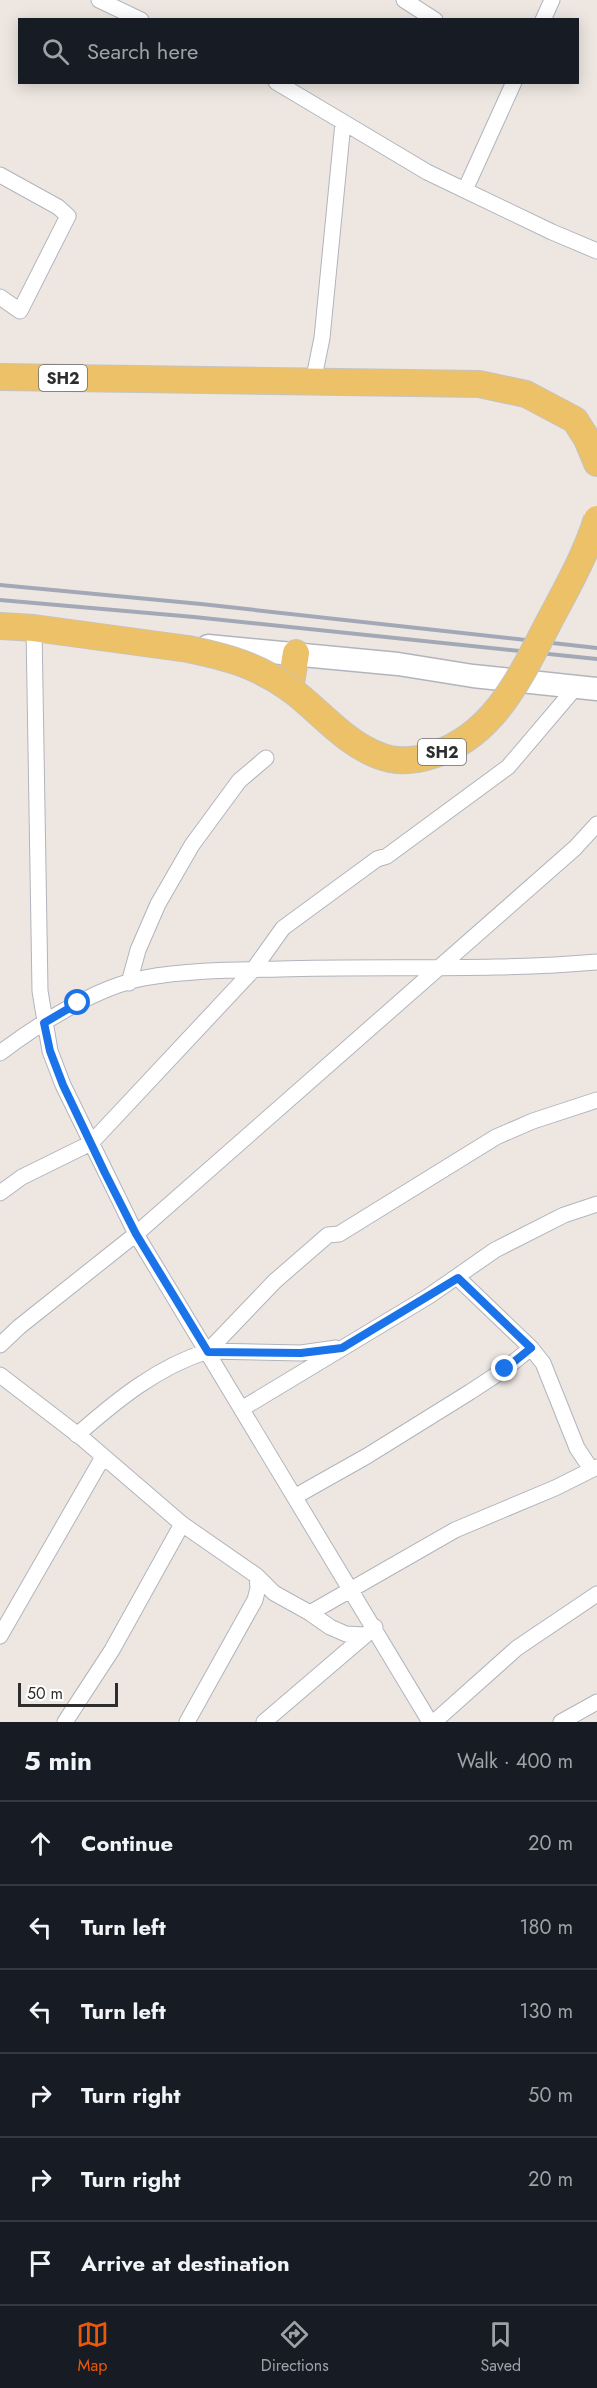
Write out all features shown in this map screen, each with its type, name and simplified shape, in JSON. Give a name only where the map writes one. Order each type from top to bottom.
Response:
[{"type":"main road","name":"SH2","points":[[0,377],[479,384],[526,394],[575,420],[587,439],[597,463]]},
{"type":"main road","name":"SH2","points":[[0,626],[110,637],[228,657],[258,668],[290,689],[350,739],[378,756],[398,761],[419,759],[451,750],[472,736],[505,701],[590,544],[597,519]]},
{"type":"main road","points":[[110,637],[296,653],[587,688]]},
{"type":"main road","points":[[290,689],[296,653]]},
{"type":"street","points":[[99,0],[137,18]]},
{"type":"street","points":[[404,0],[432,18]]},
{"type":"street","points":[[544,18],[552,0]]},
{"type":"street","points":[[279,84],[427,172],[597,251]]},
{"type":"street","points":[[465,190],[513,84]]},
{"type":"street","points":[[314,382],[322,338],[343,123]]},
{"type":"street","points":[[0,175],[58,207],[68,216],[20,311],[0,297]]},
{"type":"street","points":[[34,628],[37,879],[40,991],[44,1023],[50,1051],[91,1143],[136,1234],[352,1590],[370,1631],[432,1722],[517,1648],[597,1594]]},
{"type":"street","points":[[0,1193],[22,1177],[91,1143],[253,970],[283,928],[377,859],[387,856],[508,767],[587,688]]},
{"type":"street","points":[[129,983],[138,950],[158,904],[192,845],[239,781],[266,758]]},
{"type":"street","points":[[0,1345],[19,1327],[136,1234],[575,848],[597,824]]},
{"type":"street","points":[[0,1053],[78,1003],[143,978],[253,970],[518,966],[597,962]]},
{"type":"street","points":[[208,1352],[275,1281],[328,1235],[339,1233],[496,1137],[533,1121],[597,1100]]},
{"type":"street","points":[[243,1408],[458,1278],[495,1250],[564,1215],[597,1204]]},
{"type":"street","points":[[310,1613],[455,1530],[555,1488],[594,1468],[577,1448],[543,1363],[531,1348],[458,1278]]},
{"type":"street","points":[[77,1435],[118,1399],[148,1379],[170,1366],[208,1352],[301,1353],[342,1348]]},
{"type":"street","points":[[296,1496],[367,1456],[470,1392],[505,1369],[531,1348]]},
{"type":"street","points":[[0,1376],[77,1435],[182,1524],[257,1576],[274,1593],[330,1627],[346,1634],[370,1631]]},
{"type":"street","points":[[0,1636],[103,1457]]},
{"type":"street","points":[[65,1722],[112,1650],[182,1524]]},
{"type":"street","points":[[187,1722],[255,1600],[258,1588],[257,1576]]},
{"type":"street","points":[[264,1722],[370,1631]]},
{"type":"street","points":[[561,1722],[597,1702]]},
{"type":"railway","points":[[0,585],[201,604],[597,648]]},
{"type":"railway","points":[[0,600],[194,617],[597,659]]},
{"type":"route","points":[[78,1003],[44,1023],[50,1051],[63,1085],[136,1234],[208,1352],[301,1353],[342,1348],[458,1278],[531,1348],[505,1369]]}]
